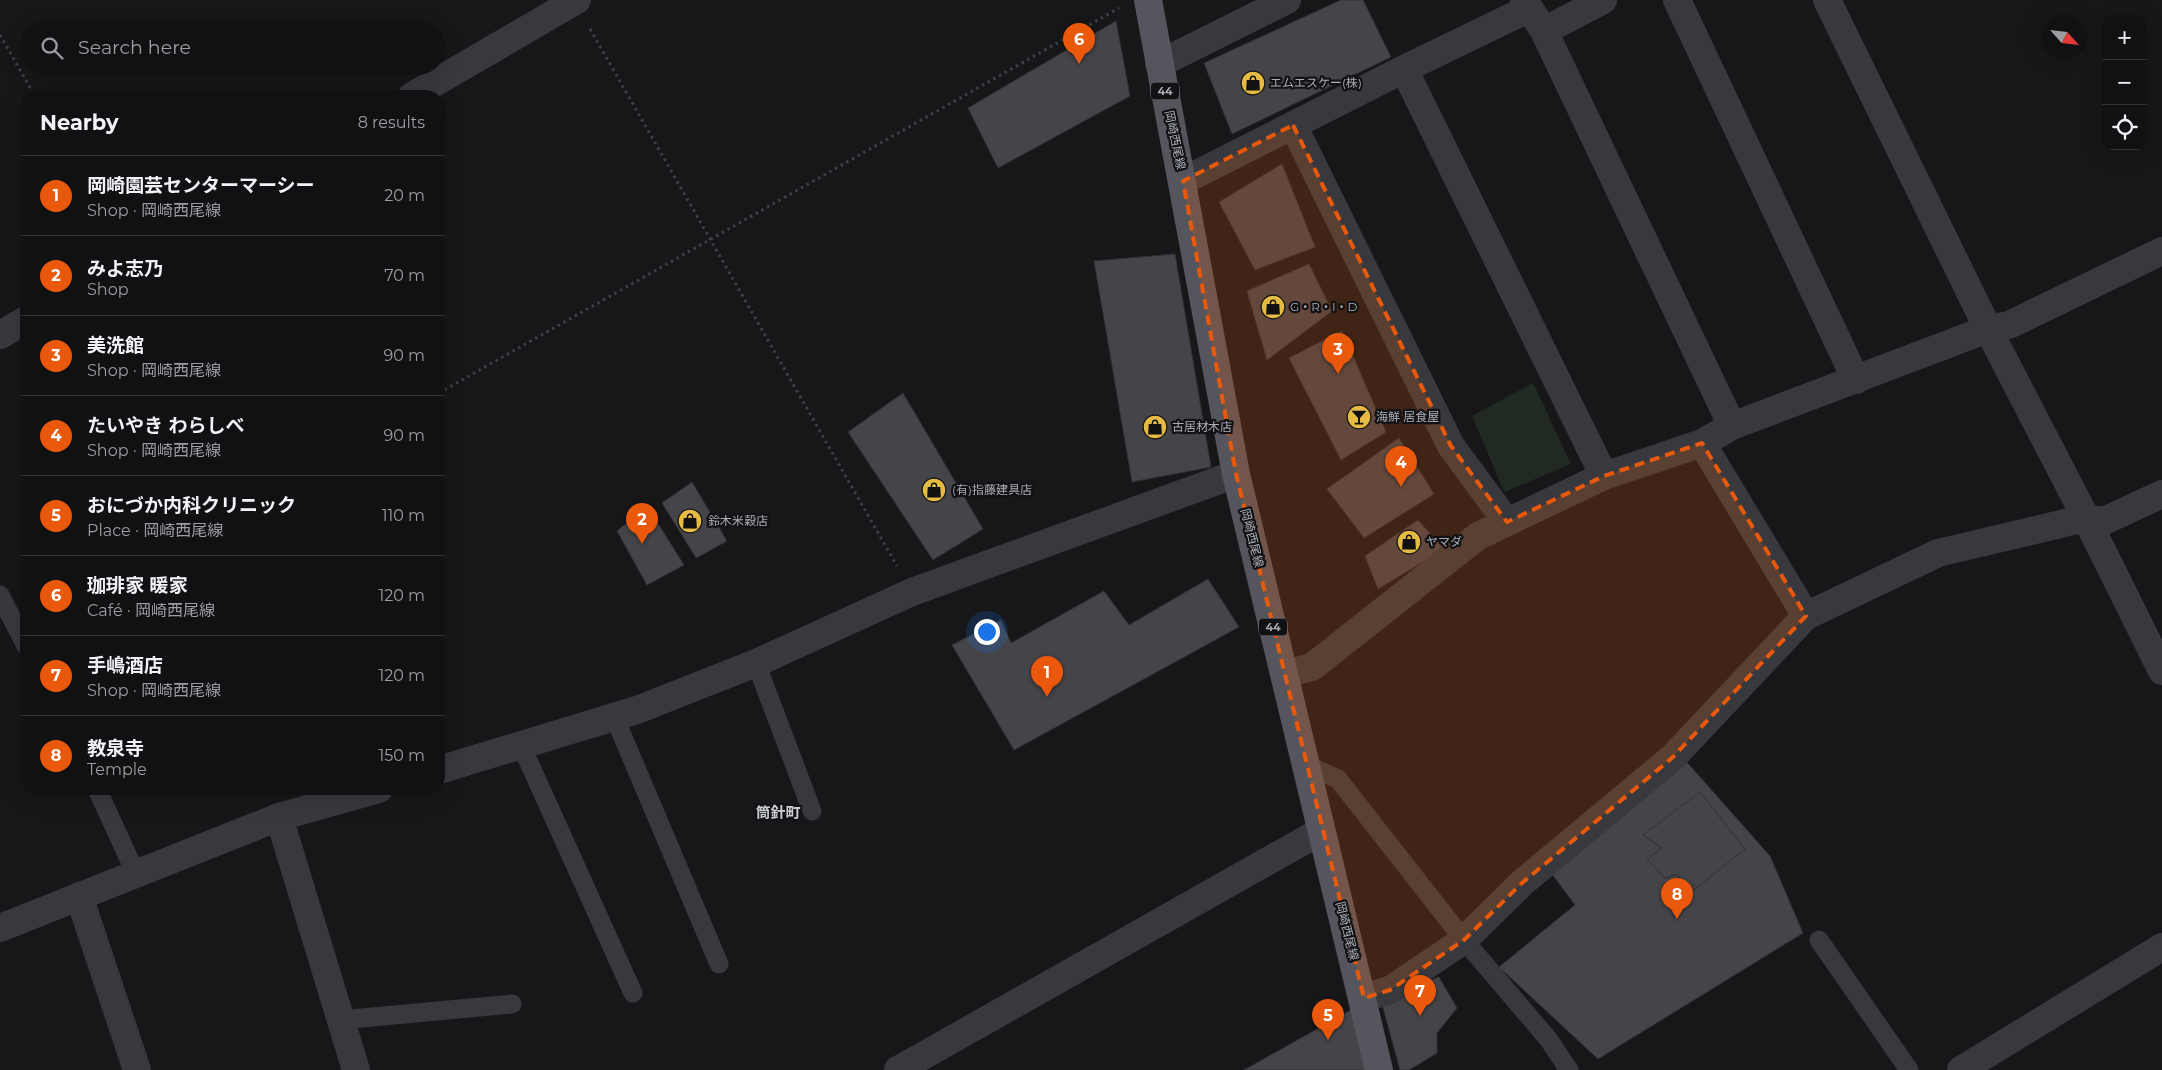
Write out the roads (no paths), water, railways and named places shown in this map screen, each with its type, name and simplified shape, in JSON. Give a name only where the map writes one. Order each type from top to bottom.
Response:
[{"type":"main road","name":"岡崎西尾線","points":[[1136,2],[1159,64],[1183,182],[1236,474],[1307,765],[1321,832],[1364,998],[1379,1070]]},
{"type":"street","points":[[1159,64],[1287,0]]},
{"type":"street","points":[[1544,31],[1603,0]]},
{"type":"street","points":[[1677,0],[1856,380]]},
{"type":"street","points":[[1827,0],[1988,329],[2086,518],[2162,671]]},
{"type":"street","points":[[422,90],[576,1]]},
{"type":"street","points":[[1183,182],[1526,4],[1544,31],[1732,426]]},
{"type":"street","points":[[1404,68],[1604,476]]},
{"type":"street","points":[[1293,125],[1451,446],[1507,522]]},
{"type":"street","points":[[1285,674],[1312,667],[1478,536],[1507,522],[1604,476],[1702,443],[1732,426],[1988,329],[2008,325],[2162,251]]},
{"type":"street","points":[[0,335],[20,323]]},
{"type":"street","points":[[1702,443],[1806,616]]},
{"type":"street","points":[[445,768],[637,710],[756,663],[912,592],[1236,474]]},
{"type":"street","points":[[1364,998],[1390,990],[1464,940],[1522,883],[1672,758],[1806,616],[1938,553],[2086,518],[2104,521],[2162,494]]},
{"type":"street","points":[[0,928],[279,817],[358,795]]},
{"type":"street","points":[[279,817],[356,1070]]},
{"type":"street","points":[[898,1070],[1321,832]]},
{"type":"street","points":[[79,896],[137,1070]]},
{"type":"street","points":[[1961,1070],[2162,947]]},
{"type":"lane","points":[[0,595],[20,634]]},
{"type":"lane","points":[[756,663],[812,811]]},
{"type":"lane","points":[[614,716],[719,964]]},
{"type":"lane","points":[[521,745],[633,992]]},
{"type":"lane","points":[[1307,765],[1338,779],[1464,940],[1549,1040],[1569,1070]]},
{"type":"lane","points":[[100,795],[136,874]]},
{"type":"lane","points":[[1819,940],[1909,1070]]},
{"type":"lane","points":[[340,1020],[512,1004]]},
{"type":"place","name":"珈琲家 暖家","points":[[1079,64]]},
{"type":"place","name":"エムエスケー(株)","points":[[1253,83]]},
{"type":"place","name":"G・R・I・D","points":[[1273,307]]},
{"type":"place","name":"美洗館","points":[[1338,374]]},
{"type":"place","name":"海鮮 居食屋","points":[[1359,417]]},
{"type":"place","name":"古居材木店","points":[[1155,427]]},
{"type":"place","name":"たいやき わらしべ","points":[[1401,487]]},
{"type":"place","name":"(有)指藤建具店","points":[[934,490]]},
{"type":"place","name":"鈴木米穀店","points":[[690,521]]},
{"type":"place","name":"ヤマダ","points":[[1409,542]]},
{"type":"place","name":"みよ志乃","points":[[642,544]]},
{"type":"place","name":"岡崎園芸センターマーシー","points":[[1047,697]]},
{"type":"place","name":"教泉寺","points":[[1677,919]]},
{"type":"place","name":"手嶋酒店","points":[[1420,1016]]},
{"type":"place","name":"おにづか内科クリニック","points":[[1328,1040]]},
{"type":"district","name":"筒針町","points":[[778,813]]}]
